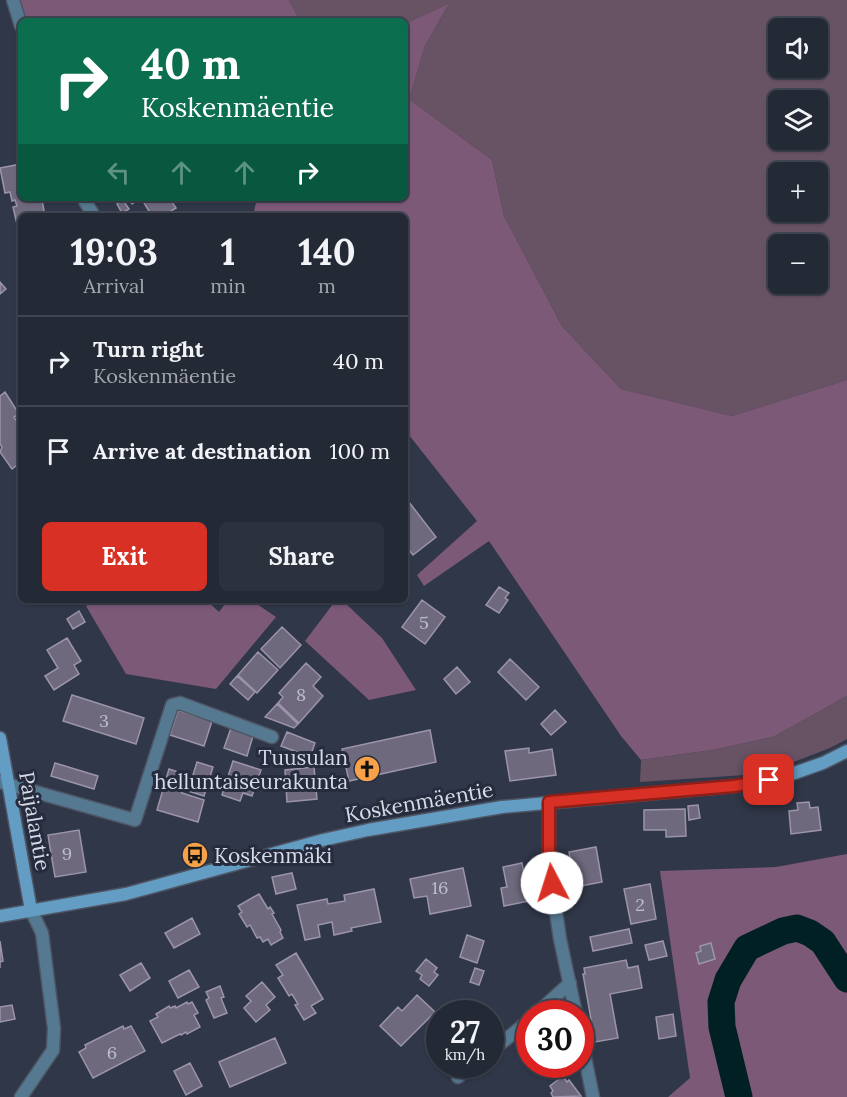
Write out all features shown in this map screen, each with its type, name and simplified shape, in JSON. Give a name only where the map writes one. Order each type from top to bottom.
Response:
[{"type":"street","points":[[14,0],[19,18]]},
{"type":"street","points":[[5,784],[135,820],[172,705],[180,703],[272,737]]},
{"type":"street","name":"Paijalantie","points":[[0,738],[5,784],[31,910]]},
{"type":"street","name":"Koskenmäentie","points":[[0,916],[126,894],[323,840],[368,830],[491,809],[549,802],[734,786],[786,776],[847,752]]},
{"type":"street","points":[[549,802],[549,865],[560,939],[573,1000]]},
{"type":"street","points":[[21,1097],[53,1050],[54,1028],[42,933],[31,910]]},
{"type":"street","points":[[552,1000],[570,984]]},
{"type":"street","points":[[504,1041],[516,1031]]},
{"type":"street","points":[[589,1078],[593,1097]]},
{"type":"shaded area","points":[[20,0],[289,0],[298,18],[25,18]]},
{"type":"shaded area","points":[[289,0],[847,0],[847,380],[732,416],[621,389],[562,326],[504,216],[492,160],[409,99],[425,46],[448,6],[408,23],[408,18],[298,18]]},
{"type":"shaded area","points":[[449,4],[425,46],[409,99],[492,160],[504,216],[562,326],[621,389],[732,416],[847,380],[847,696],[773,737],[712,750],[641,760],[621,736],[489,541],[424,586],[417,575],[477,521],[408,434],[408,213],[254,213],[256,201],[408,201],[408,23]]},
{"type":"shaded area","points":[[91,603],[209,603],[219,612],[226,603],[255,603],[276,617],[216,689],[126,674],[86,606]]},
{"type":"shaded area","points":[[334,603],[345,603],[382,638],[416,690],[369,700],[305,641]]},
{"type":"shaded area","points":[[847,696],[847,739],[830,748],[791,763],[745,775],[640,782],[641,760],[712,750],[773,737]]},
{"type":"shaded area","points":[[847,854],[847,1097],[668,1097],[690,1078],[660,871],[776,867]]},
{"type":"building","points":[[18,165],[18,201],[42,201],[44,213],[18,213],[17,224],[13,207],[17,206],[15,200],[12,201],[10,192],[5,193],[0,168]]},
{"type":"building","points":[[124,201],[129,209],[122,213],[117,204]]},
{"type":"building","points":[[143,201],[174,201],[176,208],[171,211],[172,213],[150,213]]},
{"type":"building","points":[[0,282],[6,289],[0,294]]},
{"type":"building","points":[[5,392],[18,412],[14,417],[18,423],[18,464],[12,469],[0,452],[2,447],[0,444],[0,396]]},
{"type":"building","points":[[408,501],[436,537],[413,555],[408,549]]},
{"type":"building","points":[[499,587],[509,593],[505,598],[508,600],[499,613],[486,605]]},
{"type":"building","points":[[422,600],[445,617],[425,644],[402,627]]},
{"type":"building","points":[[79,611],[85,622],[73,629],[67,619]]},
{"type":"building","points":[[282,627],[301,645],[280,668],[261,649]]},
{"type":"building","points":[[67,638],[81,661],[74,665],[79,674],[54,690],[45,676],[58,668],[47,650]]},
{"type":"building","points":[[258,652],[278,670],[257,693],[238,675]]},
{"type":"building","points":[[510,659],[539,687],[526,700],[498,672]]},
{"type":"building","points":[[306,663],[321,677],[313,686],[323,696],[299,723],[278,703],[283,697],[279,693]]},
{"type":"building","points":[[457,667],[470,682],[456,694],[444,679]]},
{"type":"building","points":[[237,676],[255,692],[248,700],[230,684]]},
{"type":"building","points":[[72,695],[144,718],[136,744],[63,721]]},
{"type":"building","points":[[277,704],[298,724],[294,728],[265,717]]},
{"type":"building","points":[[178,710],[212,721],[204,746],[170,735]]},
{"type":"building","points":[[555,710],[566,722],[551,735],[541,724]]},
{"type":"building","points":[[231,728],[253,736],[247,756],[224,748]]},
{"type":"building","points":[[430,730],[436,762],[349,781],[342,749]]},
{"type":"building","points":[[287,732],[315,743],[310,757],[281,746]]},
{"type":"building","points":[[529,748],[529,753],[552,749],[556,775],[510,781],[505,751]]},
{"type":"building","points":[[233,761],[261,770],[252,796],[243,793],[240,801],[222,795]]},
{"type":"building","points":[[197,762],[213,767],[204,796],[188,791]]},
{"type":"building","points":[[55,763],[98,776],[94,789],[51,776]]},
{"type":"building","points":[[314,767],[317,799],[287,802],[285,770]]},
{"type":"building","points":[[169,769],[187,775],[182,793],[204,800],[198,822],[157,810]]},
{"type":"building","points":[[809,802],[810,808],[818,807],[821,830],[791,834],[789,811],[798,810],[797,803]]},
{"type":"building","points":[[698,805],[700,818],[689,820],[688,806]]},
{"type":"building","points":[[685,809],[686,836],[666,837],[666,830],[644,830],[644,810]]},
{"type":"building","points":[[79,830],[86,872],[55,877],[48,835]]},
{"type":"building","points":[[596,847],[602,882],[575,887],[569,852]]},
{"type":"building","points":[[522,863],[529,901],[504,906],[501,888],[507,887],[503,867]]},
{"type":"building","points":[[463,868],[471,906],[430,914],[427,896],[414,898],[410,879]]},
{"type":"building","points":[[292,873],[296,889],[276,894],[272,877]]},
{"type":"building","points":[[650,884],[656,919],[631,924],[624,889]]},
{"type":"building","points":[[374,889],[381,922],[351,928],[352,931],[334,935],[332,922],[318,925],[320,937],[305,940],[297,905],[327,899],[328,904],[345,901],[344,895]]},
{"type":"building","points":[[259,894],[268,909],[270,907],[274,913],[272,914],[283,938],[271,945],[268,939],[263,942],[260,937],[257,938],[250,925],[247,927],[239,914],[242,912],[238,906]]},
{"type":"building","points":[[192,918],[200,934],[174,948],[165,933]]},
{"type":"building","points":[[629,929],[632,943],[593,951],[590,937]]},
{"type":"building","points":[[467,935],[484,941],[477,963],[460,957]]},
{"type":"building","points":[[0,941],[3,961],[0,962]]},
{"type":"building","points":[[663,941],[667,956],[649,960],[645,945]]},
{"type":"building","points":[[711,943],[715,959],[699,964],[696,953],[701,951],[700,946]]},
{"type":"building","points":[[296,953],[323,999],[311,1006],[316,1013],[304,1020],[295,1005],[298,1004],[292,994],[289,996],[278,978],[283,975],[276,965]]},
{"type":"building","points":[[426,959],[437,968],[434,972],[438,975],[429,986],[420,979],[422,975],[416,971]]},
{"type":"building","points":[[626,960],[628,968],[638,966],[642,988],[610,994],[618,1038],[595,1042],[594,1000],[588,1000],[584,968]]},
{"type":"building","points":[[141,963],[150,978],[130,991],[120,975]]},
{"type":"building","points":[[475,968],[484,971],[479,985],[470,982]]},
{"type":"building","points":[[189,970],[199,987],[178,998],[169,981]]},
{"type":"building","points":[[262,982],[275,997],[266,1005],[270,1010],[256,1022],[244,1008],[251,1001],[246,996]]},
{"type":"building","points":[[220,986],[224,997],[221,998],[227,1013],[214,1018],[206,1000],[209,998],[206,992]]},
{"type":"building","points":[[417,995],[426,1004],[426,1021],[401,1046],[380,1026],[398,1007],[402,1011]]},
{"type":"building","points":[[187,1002],[188,1004],[192,1002],[198,1013],[194,1015],[200,1027],[162,1043],[150,1021],[158,1017],[156,1014],[169,1006],[176,1008]]},
{"type":"building","points":[[12,1005],[15,1019],[0,1022],[0,1007]]},
{"type":"building","points":[[673,1014],[676,1036],[659,1039],[656,1017]]},
{"type":"building","points":[[123,1026],[124,1029],[131,1026],[145,1051],[93,1078],[79,1052],[86,1048],[85,1045]]},
{"type":"building","points":[[275,1038],[286,1063],[230,1087],[219,1062]]},
{"type":"building","points":[[190,1063],[202,1086],[186,1095],[174,1071]]},
{"type":"building","points":[[560,1078],[564,1078],[567,1082],[569,1080],[581,1096],[553,1097],[550,1086]]},
{"type":"waterway","points":[[739,1097],[722,1027],[721,1002],[728,980],[747,948],[783,931],[797,928],[823,942],[847,979]]},
{"type":"place","name":"Tuusulan helluntaiseurakunta","points":[[367,769]]},
{"type":"place","name":"Koskenmäki","points":[[195,855]]},
{"type":"route","points":[[552,883],[549,865],[549,802],[734,786],[769,780]]}]
